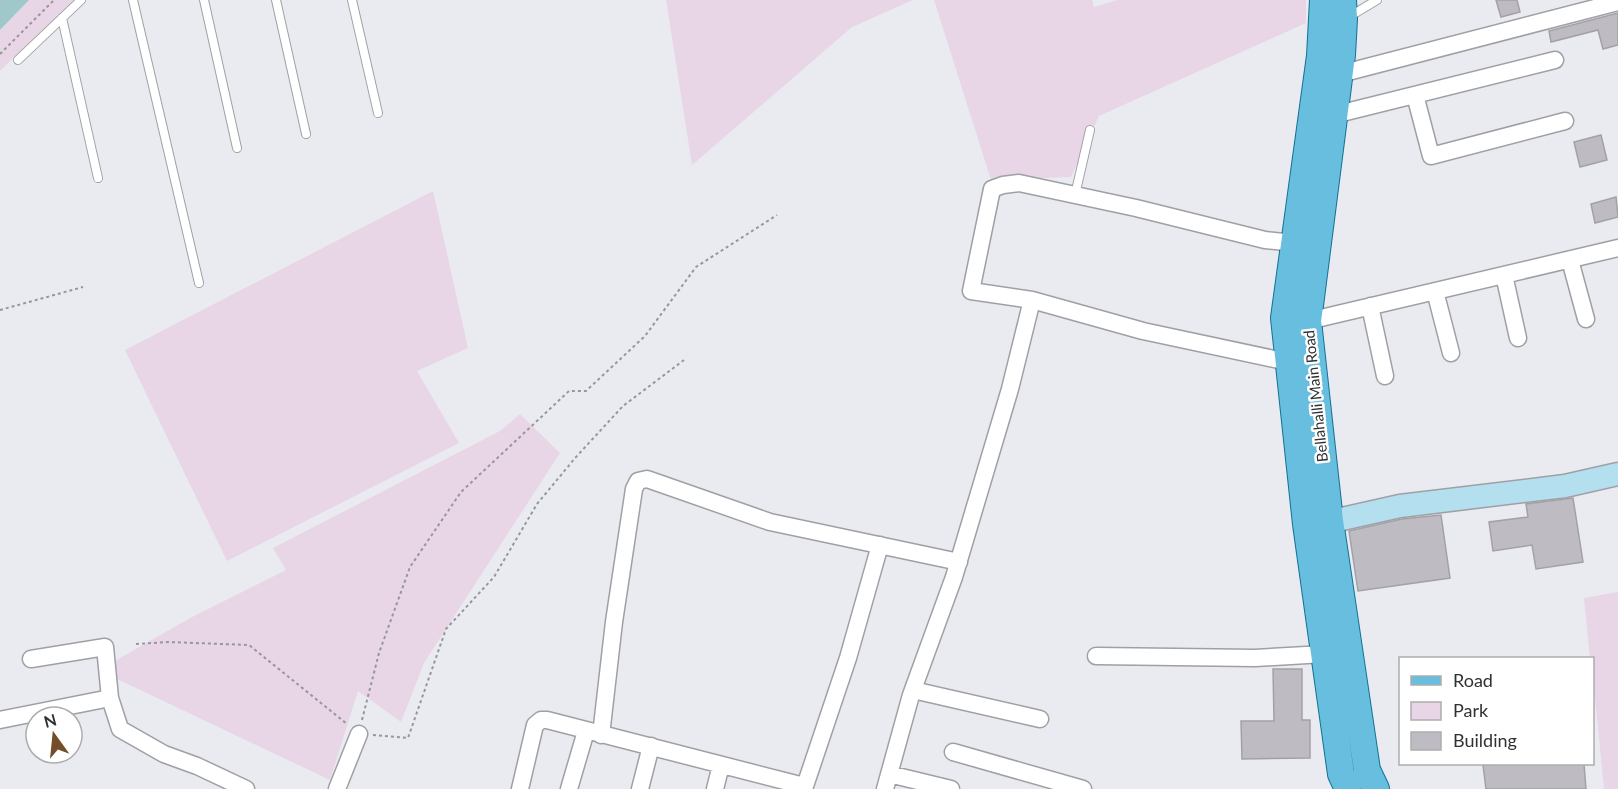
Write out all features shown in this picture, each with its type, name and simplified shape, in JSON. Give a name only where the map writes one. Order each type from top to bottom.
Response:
[{"type":"main road","name":"Bellahalli Main Road","points":[[1323,0],[1320,56],[1284,318],[1288,362],[1318,522],[1367,770],[1376,789]]},
{"type":"main road","name":"Bellahalli Main Road","points":[[1343,10],[1340,74],[1308,321],[1324,654],[1341,774],[1348,789]]},
{"type":"street","points":[[1340,74],[1618,2]]},
{"type":"street","points":[[1334,115],[1555,60]]},
{"type":"street","points":[[1415,95],[1431,156],[1565,121]]},
{"type":"street","points":[[1288,362],[1143,331],[1032,300],[971,291],[992,189],[1003,185],[1019,183],[1265,240],[1294,243]]},
{"type":"street","points":[[1308,321],[1618,248]]},
{"type":"street","points":[[1570,260],[1586,319]]},
{"type":"street","points":[[1504,275],[1518,338]]},
{"type":"street","points":[[1435,291],[1451,353]]},
{"type":"street","points":[[951,789],[887,782],[913,690],[959,562],[1010,389],[1032,300]]},
{"type":"street","points":[[1370,306],[1385,376]]},
{"type":"street","points":[[1318,522],[1400,506],[1565,486],[1618,474]]},
{"type":"street","points":[[569,789],[593,733],[614,622],[634,489],[638,481],[647,479],[770,522],[959,562]]},
{"type":"street","points":[[520,789],[535,724],[541,720],[651,746],[804,788],[848,658],[880,545]]},
{"type":"street","points":[[32,659],[105,647],[110,698],[120,729],[164,754],[197,766],[246,789]]},
{"type":"street","points":[[1096,656],[1255,658],[1324,654]]},
{"type":"street","points":[[913,690],[1040,719]]},
{"type":"street","points":[[0,720],[110,698]]},
{"type":"street","points":[[337,789],[359,734]]},
{"type":"street","points":[[640,789],[651,746]]},
{"type":"street","points":[[953,752],[1083,789]]},
{"type":"street","points":[[715,789],[721,765]]},
{"type":"lane","points":[[18,60],[81,0]]},
{"type":"lane","points":[[132,0],[200,283]]},
{"type":"lane","points":[[204,0],[237,148]]},
{"type":"lane","points":[[276,0],[306,134]]},
{"type":"lane","points":[[352,0],[378,113]]},
{"type":"lane","points":[[1343,10],[1377,0]]},
{"type":"lane","points":[[63,18],[98,178]]},
{"type":"lane","points":[[1075,195],[1090,130]]},
{"type":"path","points":[[0,54],[54,0]]},
{"type":"path","points":[[359,734],[379,653],[410,567],[461,492],[569,391],[586,391],[645,336],[696,267],[777,215]]},
{"type":"path","points":[[0,310],[83,287]]},
{"type":"path","points":[[136,644],[168,642],[249,645],[359,734],[408,738],[446,629],[494,577],[537,504],[623,406],[684,360]]},
{"type":"green space","points":[[29,0],[73,0],[0,71],[0,30]]},
{"type":"green space","points":[[666,0],[913,0],[852,27],[692,165]]},
{"type":"green space","points":[[934,0],[1092,0],[1094,7],[1117,0],[1306,0],[1306,23],[1099,116],[1071,177],[991,180]]},
{"type":"green space","points":[[433,191],[468,348],[417,371],[459,443],[227,561],[125,350]]},
{"type":"green space","points":[[520,414],[560,453],[424,663],[401,722],[358,691],[330,780],[115,678],[113,662],[192,617],[286,570],[273,548],[500,431]]},
{"type":"green space","points":[[1618,592],[1618,789],[1604,789],[1594,688],[1594,657],[1590,657],[1584,598]]},
{"type":"water","points":[[0,0],[29,0],[0,30]]},
{"type":"building","points":[[1496,0],[1517,0],[1520,12],[1501,17]]},
{"type":"building","points":[[1618,13],[1618,45],[1603,49],[1598,30],[1551,42],[1549,31]]},
{"type":"building","points":[[1601,135],[1607,160],[1580,167],[1574,142]]},
{"type":"building","points":[[1616,197],[1618,217],[1595,223],[1591,204]]},
{"type":"building","points":[[1573,498],[1583,562],[1536,569],[1532,545],[1493,551],[1489,522],[1528,517],[1526,504]]},
{"type":"building","points":[[1441,515],[1450,578],[1358,591],[1349,531],[1402,519]]},
{"type":"building","points":[[1273,669],[1302,669],[1302,720],[1310,720],[1310,758],[1242,759],[1241,721],[1274,721]]},
{"type":"building","points":[[1483,765],[1584,765],[1586,789],[1486,789]]}]
